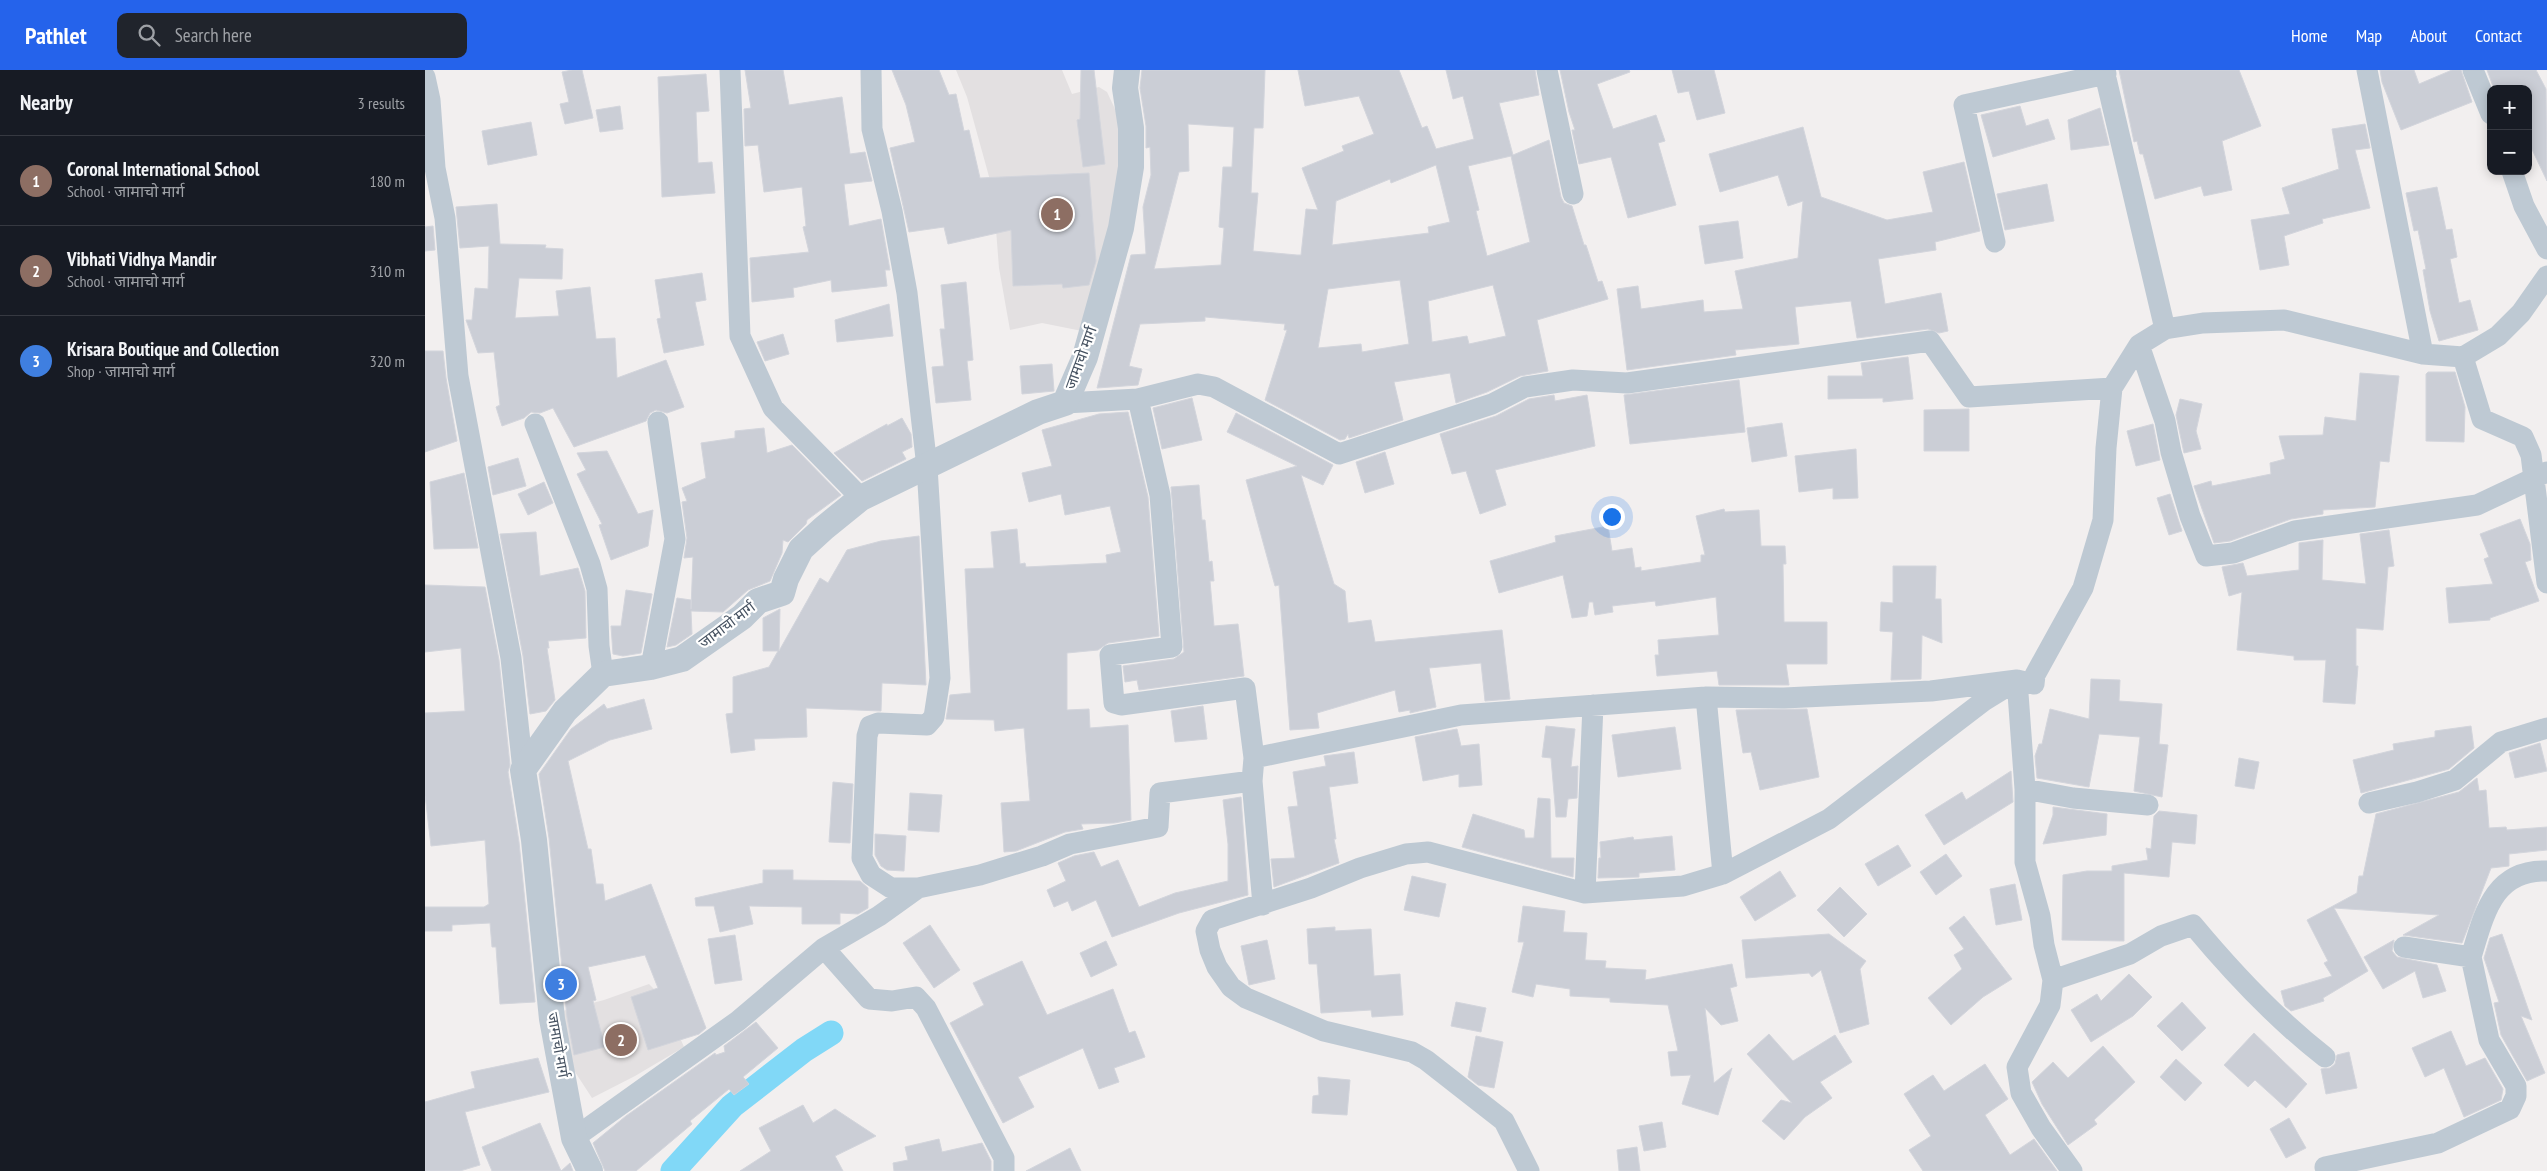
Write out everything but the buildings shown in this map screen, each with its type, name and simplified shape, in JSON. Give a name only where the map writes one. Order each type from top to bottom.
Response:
[{"type":"street","points":[[730,70],[741,336],[773,408],[861,498]]},
{"type":"street","points":[[871,70],[872,129],[892,211],[907,293],[927,468],[940,678],[934,717],[927,724],[877,723],[870,726],[867,736],[862,858],[871,875],[891,888],[918,888],[980,875],[1042,856],[1070,844],[1158,828],[1160,793],[1252,781]]},
{"type":"street","name":"जामाचो मार्ग","points":[[603,674],[651,667],[682,659],[742,617],[757,601],[782,593],[786,578],[801,549],[861,498],[927,468],[1038,412],[1065,403],[1085,357],[1121,228],[1131,168],[1131,128],[1125,88],[1127,70]]},
{"type":"street","points":[[1547,70],[1573,194]]},
{"type":"street","points":[[2367,70],[2423,354]]},
{"type":"street","points":[[2473,70],[2487,104]]},
{"type":"street","points":[[1995,242],[1964,105],[2105,72],[2165,330]]},
{"type":"street","points":[[425,76],[430,100],[430,169],[445,218],[459,376],[511,658],[523,770]]},
{"type":"street","points":[[2513,175],[2524,206],[2547,249]]},
{"type":"street","points":[[1254,758],[1461,715],[1707,697],[1784,698],[1931,691],[2017,680],[2035,684],[2035,675],[2083,588],[2103,520],[2112,388],[2139,345],[2165,330],[2203,323],[2284,320],[2423,354],[2463,357],[2498,336],[2521,313],[2547,276]]},
{"type":"street","points":[[1065,403],[1138,399],[1198,384],[1214,388],[1339,454],[1492,404],[1525,387],[1573,380],[1627,383],[1930,341],[1969,397],[2112,388]]},
{"type":"street","points":[[2139,345],[2165,421],[2171,452],[2190,516],[2206,556],[2233,553],[2295,531],[2477,505],[2541,474]]},
{"type":"street","points":[[2463,357],[2481,419],[2523,437],[2541,474],[2547,583]]},
{"type":"street","points":[[1138,399],[1160,494],[1171,647],[1110,655],[1114,703],[1121,705],[1245,688],[1254,758],[1252,781],[1263,905]]},
{"type":"street","points":[[651,667],[675,539],[658,422]]},
{"type":"street","points":[[523,770],[565,711],[603,674],[599,646],[597,589],[590,564],[535,424]]},
{"type":"street","points":[[2017,680],[2025,789],[2025,862],[2040,916],[2044,945],[2053,980],[2050,1004],[2017,1067],[2021,1093],[2041,1128],[2072,1171]]},
{"type":"street","points":[[1529,1171],[1504,1122],[1426,1060],[1412,1052],[1324,1031],[1246,998],[1231,987],[1213,959],[1206,931],[1212,920],[1263,905],[1360,868],[1406,854],[1427,852],[1452,857],[1585,894],[1683,886],[1723,874],[1829,819],[1985,700],[2017,680]]},
{"type":"street","points":[[1707,697],[1723,874]]},
{"type":"street","points":[[1585,894],[1593,705]]},
{"type":"street","points":[[2369,803],[2417,792],[2455,780],[2501,742],[2547,728]]},
{"type":"street","name":"जामाचो मार्ग","points":[[523,770],[534,840],[552,1020],[574,1138],[590,1171]]},
{"type":"street","points":[[2025,789],[2073,798],[2148,805]]},
{"type":"street","points":[[2325,1167],[2438,1143],[2510,1109],[2516,1096],[2516,1086],[2489,1040],[2471,958],[2493,897],[2510,878],[2547,871]]},
{"type":"street","points":[[574,1138],[739,1021],[824,948],[879,916],[918,888]]},
{"type":"street","points":[[2053,980],[2130,954],[2161,936],[2193,925],[2229,968],[2300,1038],[2325,1057]]},
{"type":"street","points":[[2404,947],[2471,958]]},
{"type":"street","points":[[824,948],[869,999],[891,1001],[916,997],[926,1008],[1005,1158],[1004,1171]]},
{"type":"shaded area","points":[[956,70],[1062,70],[1072,94],[1099,87],[1107,92],[1122,124],[1134,165],[1082,331],[1042,323],[1010,330],[999,268],[993,191],[967,97]]},
{"type":"shaded area","points":[[649,984],[663,998],[684,1047],[635,1076],[592,1098],[564,1055],[555,1013],[604,1000]]},
{"type":"waterway","points":[[673,1171],[732,1106],[804,1050],[831,1033]]},
{"type":"place","name":"Coronal International School","points":[[1057,214]]},
{"type":"place","name":"Krisara Boutique and Collection","points":[[561,984]]},
{"type":"place","name":"Vibhati Vidhya Mandir","points":[[621,1040]]}]
